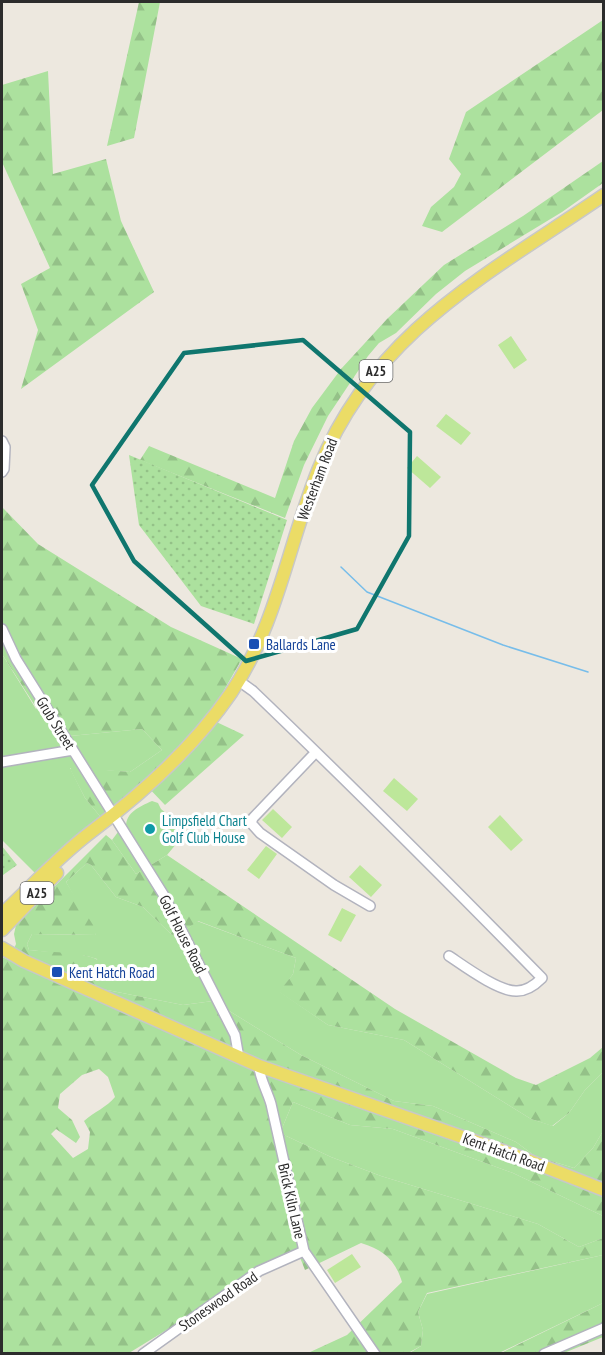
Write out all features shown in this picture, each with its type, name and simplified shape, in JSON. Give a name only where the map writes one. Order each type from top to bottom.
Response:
[{"type":"main road","name":"Westerham Road","points":[[2,932],[110,819],[188,747],[239,681],[269,622],[320,466],[341,422],[368,381],[399,345],[442,306],[603,195]]},
{"type":"main road","name":"Westerham Road","points":[[2,914],[91,833],[110,819]]},
{"type":"main road","name":"Kent Hatch Road","points":[[2,932],[3,951],[239,1058],[517,1156],[603,1190]]},
{"type":"street","points":[[2,441],[5,447],[2,472]]},
{"type":"street","name":"Grub Street","points":[[2,629],[16,659],[73,750],[110,819]]},
{"type":"street","points":[[239,681],[255,693],[416,849],[542,978],[534,986],[518,992],[508,990],[486,980],[449,956]]},
{"type":"street","points":[[2,762],[73,750]]},
{"type":"street","points":[[316,752],[253,818],[251,823],[260,833],[334,885],[370,906]]},
{"type":"street","name":"Golf House Road","points":[[110,819],[163,894],[235,1035],[239,1058]]},
{"type":"street","name":"Brick Kiln Lane","points":[[259,1066],[259,1072],[271,1104],[300,1252],[375,1353]]},
{"type":"street","name":"Stoneswood Road","points":[[143,1353],[259,1271],[300,1252]]},
{"type":"street","points":[[544,1353],[603,1328]]},
{"type":"highlighted area","points":[[303,340],[410,432],[409,536],[357,629],[246,661],[134,561],[92,485],[184,353]]},
{"type":"green space","points":[[139,2],[160,2],[134,138],[107,146]]},
{"type":"green space","points":[[603,20],[603,110],[442,232],[422,226],[431,207],[454,187],[461,174],[449,159],[466,112]]},
{"type":"green space","points":[[48,71],[53,174],[106,159],[121,221],[154,292],[21,389],[38,330],[21,284],[50,268],[2,162],[2,85]]},
{"type":"green space","points":[[603,161],[603,183],[562,212],[465,271],[436,294],[396,333],[379,343],[328,416],[304,465],[285,518],[140,460],[149,446],[275,498],[294,441],[312,408],[341,369],[387,319],[444,265],[523,216]]},
{"type":"green space","points":[[511,336],[527,360],[514,369],[498,345]]},
{"type":"green space","points":[[446,414],[471,433],[461,445],[436,426]]},
{"type":"green space","points":[[129,455],[287,520],[254,624],[201,606],[139,525]]},
{"type":"green space","points":[[417,456],[441,477],[430,488],[407,468]]},
{"type":"green space","points":[[2,507],[38,544],[171,627],[242,659],[208,718],[244,735],[165,805],[144,783],[103,820],[85,798],[70,769],[76,764],[130,772],[162,750],[142,729],[70,736],[50,705],[37,709],[2,654]]},
{"type":"green space","points":[[2,654],[36,709],[50,705],[70,736],[142,729],[162,750],[130,772],[70,768],[85,798],[103,820],[36,874],[2,840]]},
{"type":"green space","points":[[394,778],[418,799],[407,811],[383,791]]},
{"type":"green space","points":[[152,801],[158,803],[161,809],[187,831],[167,855],[136,874],[112,840],[126,827],[131,814]]},
{"type":"green space","points":[[273,809],[292,827],[282,838],[262,820]]},
{"type":"green space","points":[[500,815],[523,840],[511,851],[488,827]]},
{"type":"green space","points":[[106,835],[136,874],[167,855],[395,1009],[516,1078],[536,1085],[590,1058],[603,1047],[603,1072],[585,1090],[569,1113],[552,1126],[531,1119],[404,1040],[328,1025],[279,992],[293,974],[296,958],[198,921],[187,929],[172,935],[143,907],[116,897],[87,863],[66,882],[93,925],[96,935],[32,934],[27,944],[29,950],[73,954],[96,959],[107,974],[102,989],[183,1005],[213,1001],[301,1055],[394,1101],[433,1106],[516,1142],[535,1156],[574,1168],[593,1148],[603,1131],[603,1216],[513,1173],[393,1129],[350,1125],[293,1102],[280,1133],[331,1157],[381,1176],[538,1224],[579,1247],[603,1238],[603,1255],[427,1293],[418,1312],[423,1330],[421,1346],[408,1353],[308,1353],[347,1335],[402,1282],[396,1267],[387,1256],[361,1243],[305,1270],[297,1250],[129,1353],[2,1353],[2,957],[9,960],[16,944],[14,934],[16,925]],"holes":[[[99,1069],[108,1077],[115,1097],[84,1121],[90,1132],[88,1149],[73,1158],[51,1134],[56,1129],[76,1143],[80,1137],[72,1120],[58,1108],[60,1094],[82,1075]]]},
{"type":"green space","points":[[2,846],[17,865],[3,875],[2,873]]},
{"type":"green space","points":[[266,846],[277,854],[259,879],[247,870]]},
{"type":"green space","points":[[87,863],[116,897],[143,907],[172,935],[187,929],[197,921],[296,958],[293,974],[280,992],[328,1025],[404,1040],[531,1119],[553,1126],[569,1113],[585,1090],[603,1072],[603,1131],[593,1148],[574,1168],[535,1156],[516,1142],[433,1106],[394,1101],[301,1055],[213,1001],[183,1005],[102,989],[97,959],[29,950],[27,944],[32,934],[96,935],[66,882]]},
{"type":"green space","points":[[360,865],[382,885],[371,897],[349,877]]},
{"type":"green space","points":[[342,908],[356,915],[341,942],[328,935]]},
{"type":"green space","points":[[293,1102],[350,1125],[393,1129],[513,1173],[603,1216],[603,1238],[579,1247],[538,1224],[381,1176],[331,1157],[280,1133]]},
{"type":"green space","points":[[352,1254],[361,1267],[335,1283],[327,1270]]},
{"type":"green space","points":[[603,1255],[603,1303],[499,1353],[408,1354],[421,1346],[423,1330],[418,1312],[427,1294]]},
{"type":"green space","points":[[603,1303],[603,1337],[564,1353],[499,1354]]},
{"type":"waterway","points":[[341,567],[367,592],[503,645],[588,672]]},
{"type":"place","name":"Ballards Lane","points":[[254,644]]},
{"type":"place","name":"Limpsfield Chart Golf Club House","points":[[150,829]]},
{"type":"place","name":"Kent Hatch Road","points":[[57,972]]}]
